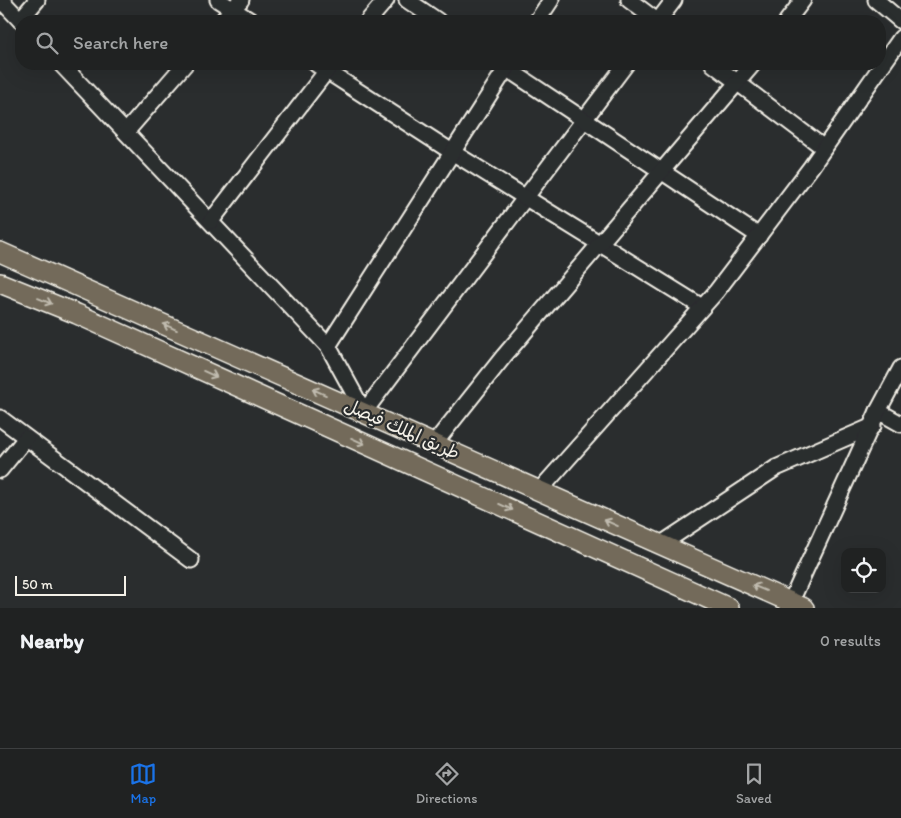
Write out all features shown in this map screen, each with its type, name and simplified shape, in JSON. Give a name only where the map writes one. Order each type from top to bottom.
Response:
[{"type":"main road","name":"طريق الملك فيصل","points":[[0,252],[364,412],[795,606]]},
{"type":"main road","name":"طريق الملك فيصل","points":[[0,282],[86,318],[729,608]]},
{"type":"street","points":[[1,0],[15,15]]},
{"type":"street","points":[[26,15],[37,0]]},
{"type":"street","points":[[218,0],[237,5],[246,15]]},
{"type":"street","points":[[373,15],[386,0]]},
{"type":"street","points":[[407,0],[429,15]]},
{"type":"street","points":[[541,15],[551,0]]},
{"type":"street","points":[[630,0],[650,15]]},
{"type":"street","points":[[663,15],[674,0]]},
{"type":"street","points":[[792,15],[803,0]]},
{"type":"street","points":[[876,0],[901,21]]},
{"type":"street","points":[[228,15],[237,5]]},
{"type":"street","points":[[886,59],[901,38]]},
{"type":"street","points":[[67,70],[328,346],[364,412],[622,70]]},
{"type":"street","points":[[126,132],[180,70]]},
{"type":"street","points":[[211,221],[322,70]]},
{"type":"street","points":[[331,70],[452,152],[702,308]]},
{"type":"street","points":[[328,346],[502,70]]},
{"type":"street","points":[[512,70],[759,236]]},
{"type":"street","points":[[721,70],[824,148]]},
{"type":"street","points":[[434,444],[504,356],[748,70]]},
{"type":"street","points":[[540,491],[702,308],[759,236],[879,70]]},
{"type":"street","points":[[795,606],[878,411],[901,368]]},
{"type":"street","points":[[878,411],[901,424]]},
{"type":"street","points":[[0,418],[192,560]]},
{"type":"street","points":[[660,545],[776,468],[873,426]]},
{"type":"street","points":[[0,470],[26,438]]}]
